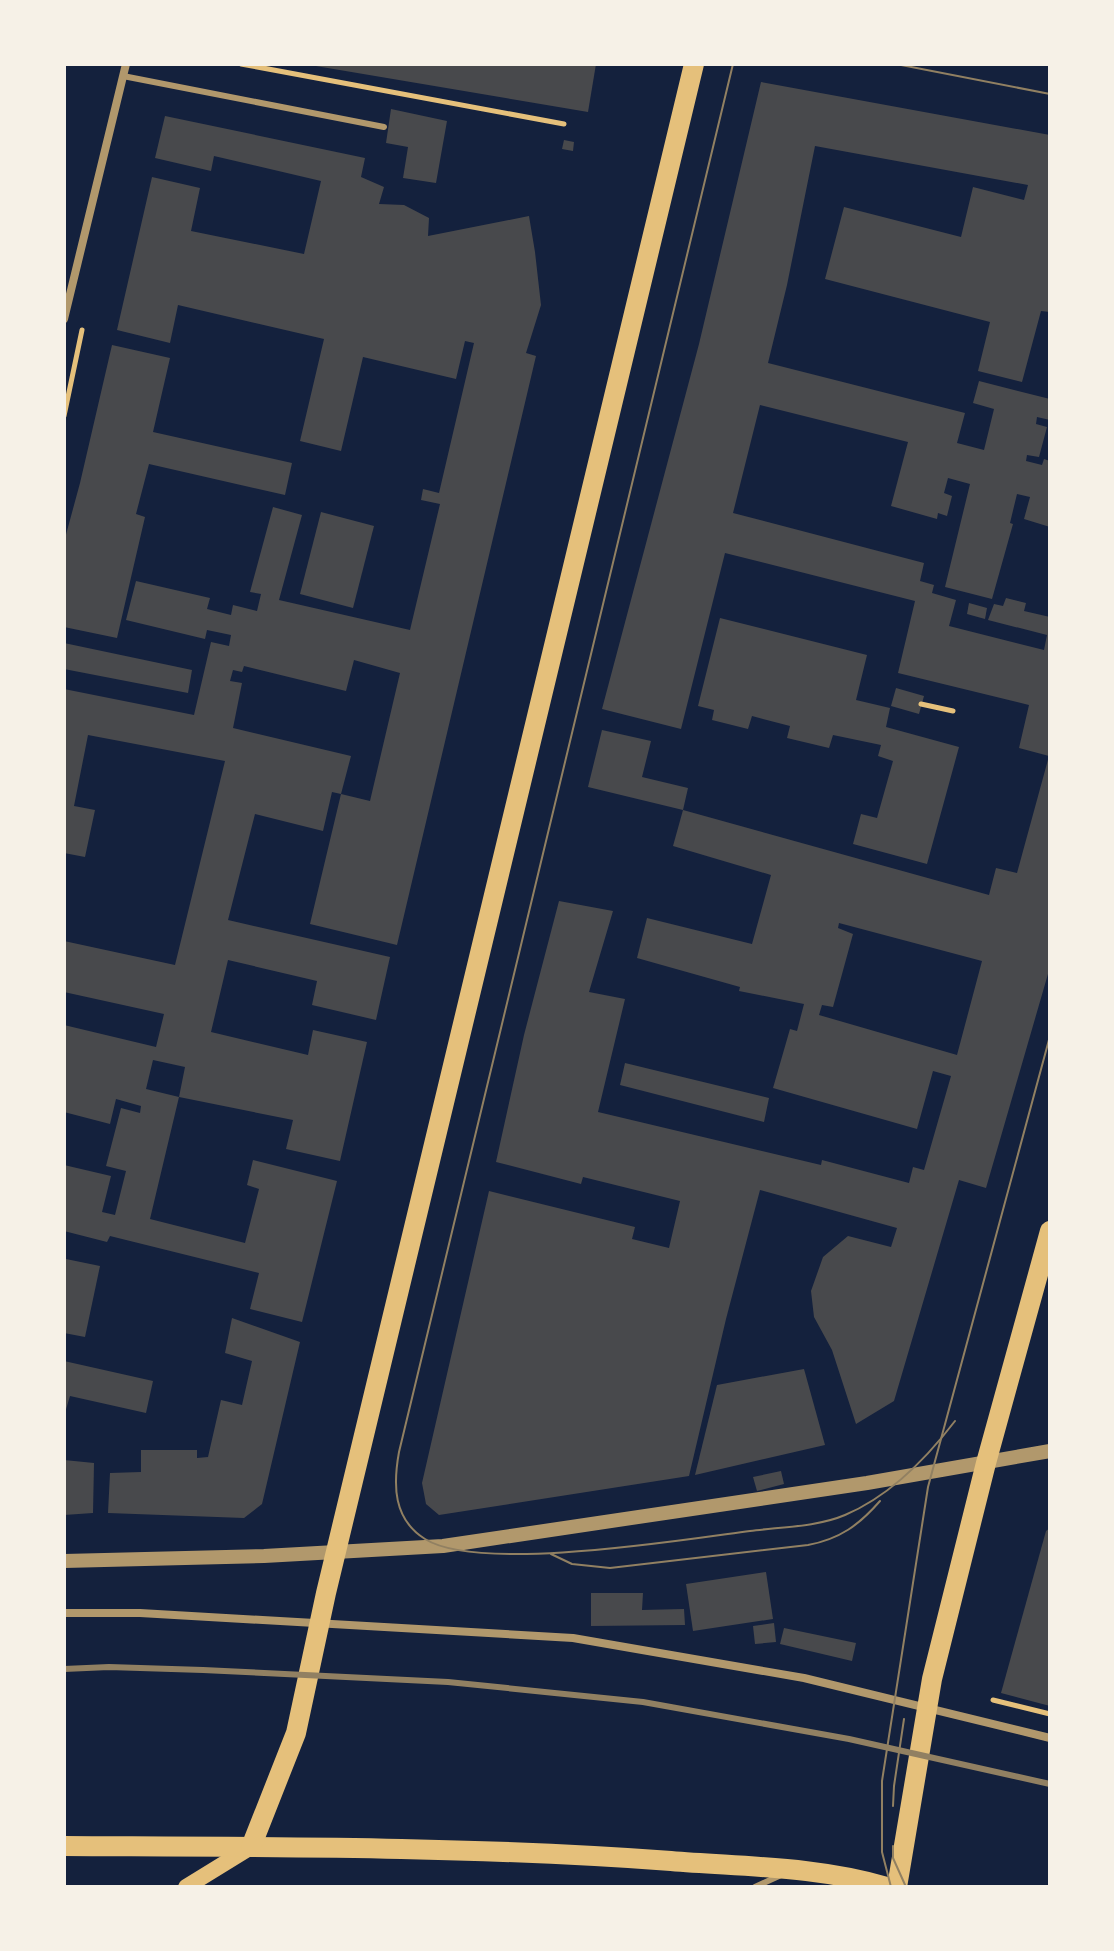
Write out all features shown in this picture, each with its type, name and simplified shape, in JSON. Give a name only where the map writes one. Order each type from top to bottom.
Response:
[{"type":"main road","points":[[186,1887],[251,1847],[296,1733],[694,64]]},
{"type":"main road","points":[[897,1887],[932,1679],[986,1463],[1050,1231]]},
{"type":"main road","points":[[64,1846],[251,1847],[610,1856],[790,1870],[834,1881],[887,1887]]},
{"type":"street","points":[[64,319],[126,64]]},
{"type":"street","points":[[64,1561],[264,1556],[443,1546],[867,1483],[1050,1451]]},
{"type":"street","points":[[64,1613],[140,1613],[573,1638],[804,1678],[1050,1738]]},
{"type":"lane","points":[[123,76],[384,127]]},
{"type":"lane","points":[[755,1887],[790,1870]]},
{"type":"path","points":[[241,64],[564,124]]},
{"type":"path","points":[[921,704],[953,711]]},
{"type":"path","points":[[981,1697],[1050,1714]]},
{"type":"building","points":[[304,64],[596,64],[588,112]]},
{"type":"building","points":[[761,82],[1050,135],[1050,312],[1041,311],[1022,382],[978,371],[990,322],[825,279],[844,207],[961,237],[973,187],[1024,200],[1028,185],[815,146],[768,363],[965,413],[957,443],[984,450],[994,409],[973,403],[979,381],[1050,399],[1050,420],[1037,417],[1036,424],[1047,427],[1039,457],[1027,455],[1026,461],[1042,465],[1044,459],[1050,461],[1050,527],[1024,519],[1030,497],[1017,494],[1010,523],[1013,524],[992,599],[945,587],[970,484],[948,478],[944,493],[952,496],[947,516],[938,513],[937,519],[891,506],[908,442],[760,405],[733,513],[924,563],[920,581],[934,585],[932,593],[956,600],[949,626],[1044,650],[1047,635],[988,620],[994,604],[1003,606],[1006,598],[1026,603],[1024,611],[1050,617],[1050,967],[986,1188],[959,1180],[894,1401],[856,1424],[832,1350],[814,1317],[811,1291],[823,1257],[848,1236],[891,1247],[897,1228],[760,1190],[689,1476],[439,1515],[426,1504],[422,1483],[489,1191],[635,1227],[632,1239],[669,1248],[680,1201],[583,1177],[581,1184],[496,1162],[524,1035],[559,901],[613,911],[589,992],[625,999],[598,1112],[821,1165],[822,1160],[909,1183],[913,1167],[924,1170],[951,1076],[933,1071],[917,1129],[773,1088],[790,1029],[797,1031],[804,1004],[739,991],[740,987],[637,958],[647,918],[752,944],[771,875],[673,846],[683,810],[989,895],[996,868],[1017,873],[1049,756],[1019,748],[1029,705],[898,673],[915,601],[725,553],[681,729],[602,709],[699,344]],"holes":[[[839,923],[982,961],[957,1055],[819,1015],[822,1005],[833,1007],[853,934],[838,928]]]},
{"type":"building","points":[[391,109],[447,121],[436,183],[403,178],[408,147],[386,143]]},
{"type":"building","points":[[165,116],[365,158],[361,177],[384,187],[379,204],[404,205],[429,218],[428,236],[529,216],[535,252],[541,305],[526,353],[536,356],[397,945],[310,924],[341,794],[332,792],[323,831],[255,814],[228,920],[390,957],[376,1020],[312,1005],[317,981],[228,960],[211,1032],[308,1055],[313,1030],[367,1042],[340,1161],[286,1149],[293,1120],[179,1097],[150,1219],[245,1243],[259,1189],[247,1185],[253,1160],[337,1181],[302,1322],[250,1309],[259,1273],[110,1236],[107,1242],[64,1231],[64,1165],[111,1176],[102,1212],[115,1215],[126,1171],[106,1166],[121,1108],[140,1113],[141,1106],[116,1099],[110,1124],[64,1112],[64,1025],[156,1047],[164,1014],[64,992],[64,941],[175,965],[225,761],[88,735],[74,806],[95,810],[85,857],[64,853],[64,689],[194,715],[211,642],[229,646],[231,635],[207,630],[205,639],[126,620],[136,581],[210,598],[207,609],[231,615],[233,605],[257,611],[261,594],[250,592],[273,507],[302,515],[279,600],[410,630],[440,504],[421,500],[423,489],[439,493],[474,343],[465,341],[456,379],[363,357],[341,451],[300,441],[324,339],[178,305],[170,343],[117,330],[152,177],[200,188],[191,231],[304,254],[321,181],[214,156],[211,171],[155,158]],"holes":[[[354,660],[400,673],[370,801],[341,794],[351,756],[233,728],[242,683],[230,681],[233,670],[242,672],[244,666],[346,691]],[[153,1060],[185,1067],[179,1097],[146,1089]]]},
{"type":"building","points":[[564,140],[574,142],[573,151],[562,149]]},
{"type":"building","points":[[112,345],[170,358],[153,432],[292,463],[285,495],[149,464],[136,514],[145,517],[117,638],[64,627],[64,542]]},
{"type":"building","points":[[321,512],[374,526],[353,608],[300,594]]},
{"type":"building","points":[[969,603],[987,608],[985,619],[967,614]]},
{"type":"building","points":[[720,618],[867,655],[856,700],[890,708],[886,727],[959,747],[927,864],[853,844],[861,814],[877,818],[893,761],[878,756],[881,745],[833,735],[829,748],[787,738],[790,726],[752,716],[748,729],[712,720],[714,710],[698,706]]},
{"type":"building","points":[[64,643],[192,670],[188,693],[64,669]]},
{"type":"building","points":[[896,688],[924,696],[919,714],[891,706]]},
{"type":"building","points":[[602,730],[651,741],[642,777],[688,788],[683,810],[588,787]]},
{"type":"building","points":[[625,1063],[769,1098],[764,1122],[620,1085]]},
{"type":"building","points":[[66,1259],[100,1266],[85,1337],[64,1333]]},
{"type":"building","points":[[232,1318],[300,1342],[262,1504],[244,1518],[108,1513],[110,1473],[141,1472],[141,1450],[197,1450],[197,1458],[208,1457],[221,1400],[242,1405],[252,1361],[225,1353]]},
{"type":"building","points":[[64,1361],[153,1381],[146,1413],[70,1396],[64,1416]]},
{"type":"building","points":[[804,1369],[825,1445],[695,1475],[717,1385]]},
{"type":"building","points":[[64,1460],[94,1463],[93,1513],[64,1515]]},
{"type":"building","points":[[781,1471],[784,1484],[757,1491],[753,1477]]},
{"type":"building","points":[[1050,1528],[1050,1706],[1001,1693],[1046,1531]]},
{"type":"building","points":[[766,1572],[773,1619],[693,1631],[686,1584]]},
{"type":"building","points":[[591,1593],[643,1593],[642,1610],[684,1609],[685,1625],[591,1626]]},
{"type":"building","points":[[774,1623],[776,1642],[755,1644],[753,1626]]},
{"type":"building","points":[[784,1628],[856,1643],[852,1661],[780,1644]]},
{"type":"tram line","points":[[733,64],[399,1452],[396,1489],[401,1511],[414,1531],[425,1539],[452,1549],[534,1554],[632,1546],[811,1524],[845,1515],[892,1487],[932,1449],[955,1421]]},
{"type":"tram line","points":[[896,64],[1050,94]]},
{"type":"tram line","points":[[891,1887],[882,1852],[882,1781],[928,1487],[1050,1036]]},
{"type":"tram line","points":[[551,1554],[572,1564],[610,1568],[808,1545],[848,1530],[880,1501]]},
{"type":"tram line","points":[[893,1806],[904,1719]]},
{"type":"tram line","points":[[893,1846],[893,1858],[906,1887]]},
{"type":"railway","points":[[64,1669],[203,1670],[448,1682],[643,1702],[849,1739],[1050,1784]]}]
